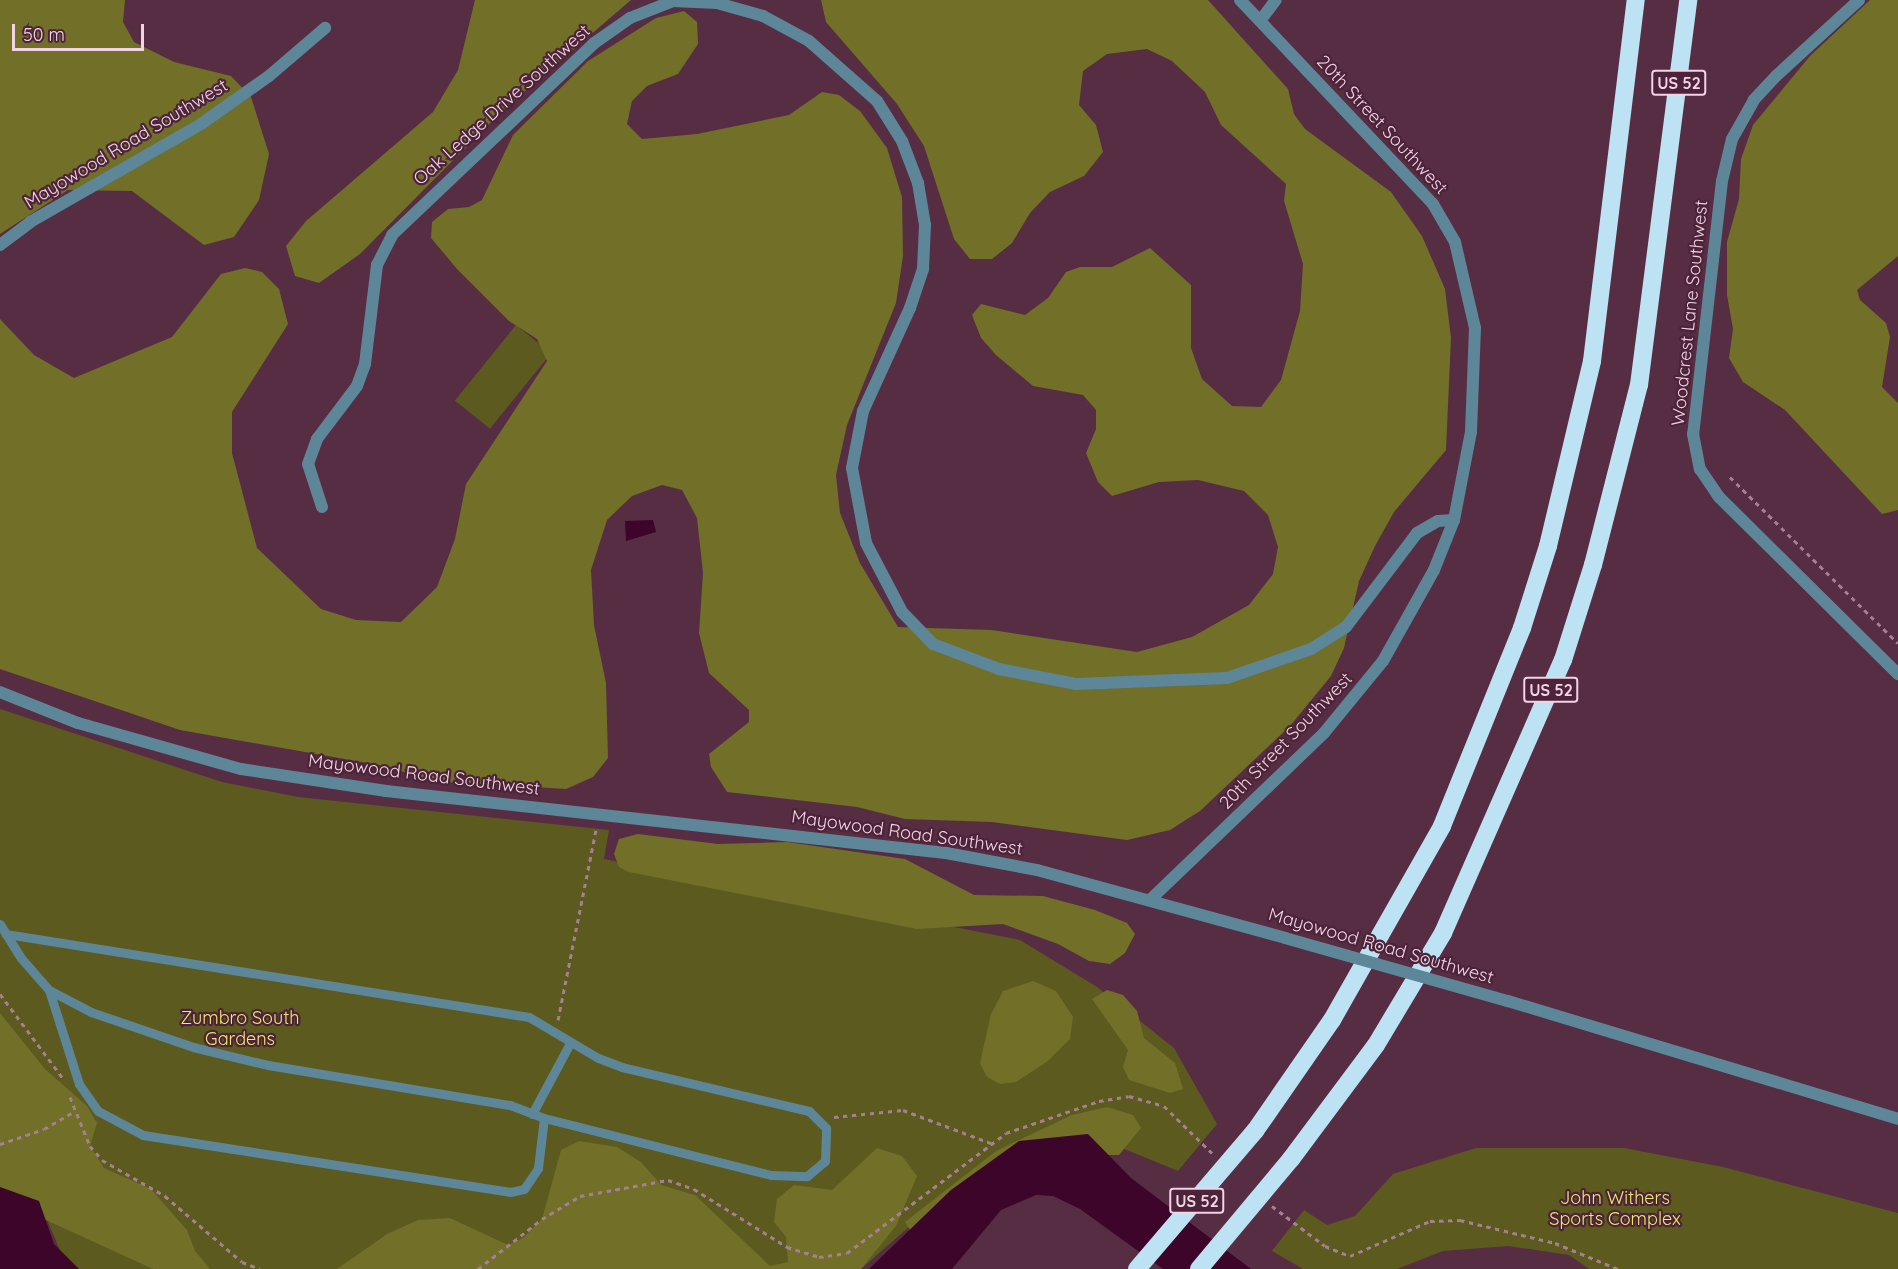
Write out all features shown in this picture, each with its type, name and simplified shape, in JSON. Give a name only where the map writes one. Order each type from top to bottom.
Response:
[{"type":"highway","name":"US 52","points":[[1137,1269],[1255,1131],[1332,1020],[1419,868],[1483,731],[1522,628],[1548,546],[1592,361],[1636,0]]},
{"type":"highway","name":"US 52","points":[[1199,1269],[1292,1159],[1376,1045],[1443,933],[1563,660],[1593,565],[1639,385],[1688,0]]},
{"type":"street","name":"20th Street Southwest","points":[[1152,898],[1199,857],[1354,699],[1409,620],[1454,520],[1476,378],[1475,328],[1455,242],[1433,204],[1240,0]]},
{"type":"street","points":[[1260,21],[1276,0]]},
{"type":"street","name":"Woodcrest Lane Southwest","points":[[1859,0],[1776,76],[1754,100],[1732,139],[1722,181],[1693,434],[1700,469],[1719,497],[1898,674]]},
{"type":"street","name":"Oak Ledge Drive Southwest","points":[[322,507],[308,464],[317,439],[357,386],[365,364],[376,265],[392,235],[594,44],[630,18],[674,1],[736,8],[764,16],[809,41],[877,100],[902,141],[918,183],[925,225],[923,269],[910,308],[863,411],[852,468],[854,498],[874,560],[902,612],[933,644],[999,669],[1076,684],[1156,684],[1238,675],[1311,649],[1346,627],[1417,533],[1438,521],[1454,520]]},
{"type":"street","name":"Mayowood Road Southwest","points":[[0,245],[30,222],[201,123],[269,76],[325,28]]},
{"type":"street","name":"Mayowood Road Southwest","points":[[0,692],[78,723],[241,769],[386,791],[946,853],[1152,898],[1508,1001],[1898,1119]]},
{"type":"lane","points":[[0,924],[49,990],[79,1084],[98,1111],[143,1135],[510,1192],[524,1189],[538,1168],[544,1118]]},
{"type":"lane","points":[[6,934],[529,1017],[555,1031],[570,1043],[622,1067],[787,1105],[821,1119],[828,1138],[825,1161],[818,1170],[796,1177],[734,1168],[544,1118],[510,1105],[268,1065],[193,1047],[91,1012],[49,990]]},
{"type":"lane","points":[[532,1114],[570,1043]]},
{"type":"path","points":[[1730,477],[1898,643]]},
{"type":"path","points":[[555,1031],[599,813]]},
{"type":"path","points":[[0,994],[67,1084]]},
{"type":"path","points":[[69,1094],[75,1112],[102,1160],[165,1196],[242,1262],[260,1269]]},
{"type":"path","points":[[478,1269],[542,1219],[580,1197],[668,1180],[694,1189],[752,1229],[787,1247],[819,1257],[847,1252],[991,1143],[1038,1118],[1129,1096],[1164,1106],[1218,1159]]},
{"type":"path","points":[[821,1119],[903,1110],[991,1143]]},
{"type":"path","points":[[0,1144],[44,1130],[75,1112]]},
{"type":"path","points":[[1262,1197],[1316,1240],[1350,1256],[1430,1221],[1460,1220],[1555,1243],[1618,1269]]},
{"type":"green space","points":[[516,325],[551,353],[490,429],[455,400]]},
{"type":"green space","name":"Zumbro South Gardens","points":[[0,709],[222,782],[298,797],[609,830],[604,859],[1020,940],[1097,987],[1174,1048],[1217,1124],[1178,1171],[1088,1134],[951,1190],[861,1269],[68,1269],[39,1201],[0,1187]]},
{"type":"green space","name":"John Withers Sports Complex","points":[[1476,1148],[1624,1148],[1723,1167],[1898,1213],[1898,1269],[1589,1269],[1569,1255],[1508,1246],[1443,1251],[1397,1269],[1303,1269],[1272,1251],[1304,1210],[1327,1225],[1355,1216],[1393,1174]]},
{"type":"shaded area","points":[[0,0],[125,0],[123,22],[134,42],[174,62],[231,76],[251,97],[269,154],[259,200],[234,237],[204,245],[132,191],[68,190],[0,234]]},
{"type":"shaded area","points":[[475,0],[631,0],[502,111],[360,254],[319,283],[295,276],[286,246],[306,221],[433,112],[458,70]]},
{"type":"shaded area","points":[[821,0],[1208,0],[1288,89],[1294,114],[1305,129],[1391,192],[1422,236],[1445,289],[1451,338],[1446,450],[1394,512],[1375,546],[1359,581],[1344,648],[1331,676],[1290,726],[1200,811],[1170,830],[1127,840],[992,822],[905,819],[857,807],[727,792],[711,767],[709,754],[749,722],[749,710],[709,673],[699,633],[703,573],[697,518],[682,490],[662,485],[632,496],[607,520],[591,570],[594,625],[606,683],[608,758],[593,777],[566,789],[429,781],[390,767],[180,730],[0,669],[0,319],[34,355],[74,378],[172,337],[221,274],[245,268],[262,272],[279,289],[288,324],[232,412],[232,453],[257,548],[321,609],[356,620],[401,622],[437,587],[455,539],[466,484],[547,361],[537,339],[509,321],[457,269],[431,238],[432,222],[448,209],[469,207],[482,200],[513,135],[588,61],[656,18],[684,11],[697,22],[698,44],[678,74],[647,86],[632,101],[627,124],[642,139],[697,134],[789,115],[822,92],[839,95],[860,111],[887,148],[902,197],[903,256],[896,303],[847,425],[836,475],[840,513],[860,563],[898,627],[992,630],[1137,652],[1192,637],[1249,605],[1273,574],[1278,547],[1268,515],[1244,491],[1198,480],[1159,482],[1112,496],[1098,482],[1086,453],[1096,429],[1096,410],[1083,395],[1033,386],[996,355],[981,338],[972,315],[981,304],[1025,315],[1048,298],[1066,272],[1080,267],[1112,267],[1150,248],[1191,285],[1191,348],[1202,379],[1232,406],[1261,407],[1281,380],[1300,311],[1303,264],[1284,201],[1286,184],[1221,125],[1205,92],[1172,61],[1147,49],[1107,54],[1083,71],[1079,105],[1096,125],[1103,152],[1084,176],[1050,192],[1030,213],[1012,243],[992,259],[970,259],[954,239],[924,146],[897,104],[826,22]]},
{"type":"shaded area","points":[[1870,0],[1898,0],[1898,256],[1857,290],[1860,300],[1886,323],[1890,337],[1882,387],[1898,403],[1898,510],[1882,514],[1785,410],[1743,382],[1729,358],[1733,329],[1727,295],[1727,242],[1739,199],[1741,159],[1753,125],[1810,56]]},
{"type":"shaded area","points":[[653,520],[656,532],[626,541],[625,521]]},
{"type":"shaded area","points":[[638,834],[718,844],[787,842],[905,859],[974,895],[1043,896],[1095,910],[1127,923],[1135,934],[1125,953],[1110,964],[1089,961],[1058,944],[1003,924],[917,929],[629,872],[619,867],[614,854],[619,839]]},
{"type":"shaded area","points":[[1033,981],[1056,991],[1073,1017],[1070,1039],[1048,1061],[1016,1082],[1000,1084],[987,1077],[980,1063],[991,1014],[1003,991]]},
{"type":"shaded area","points":[[1107,990],[1123,995],[1137,1011],[1144,1038],[1175,1063],[1183,1089],[1170,1093],[1129,1080],[1123,1067],[1128,1050],[1092,999]]},
{"type":"shaded area","points":[[0,1013],[45,1069],[87,1106],[97,1123],[90,1146],[104,1168],[151,1189],[187,1230],[195,1251],[210,1269],[153,1269],[0,1199]]},
{"type":"shaded area","points":[[1107,1107],[1133,1115],[1141,1128],[1119,1155],[1090,1155],[912,1233],[905,1222],[996,1151],[1072,1115]]},
{"type":"shaded area","points":[[1088,1134],[1131,1178],[1251,1269],[1163,1269],[1080,1209],[1053,1196],[1036,1195],[1001,1210],[952,1269],[869,1269],[951,1190],[1019,1141]]},
{"type":"shaded area","points":[[579,1141],[617,1147],[641,1162],[661,1185],[695,1195],[770,1266],[788,1262],[786,1237],[774,1222],[777,1199],[794,1185],[832,1190],[877,1148],[902,1156],[917,1176],[896,1226],[861,1269],[337,1269],[387,1234],[418,1220],[450,1218],[508,1245],[523,1238],[542,1219],[561,1150]]},
{"type":"shaded area","points":[[0,1187],[39,1201],[54,1244],[79,1269],[0,1269]]}]
